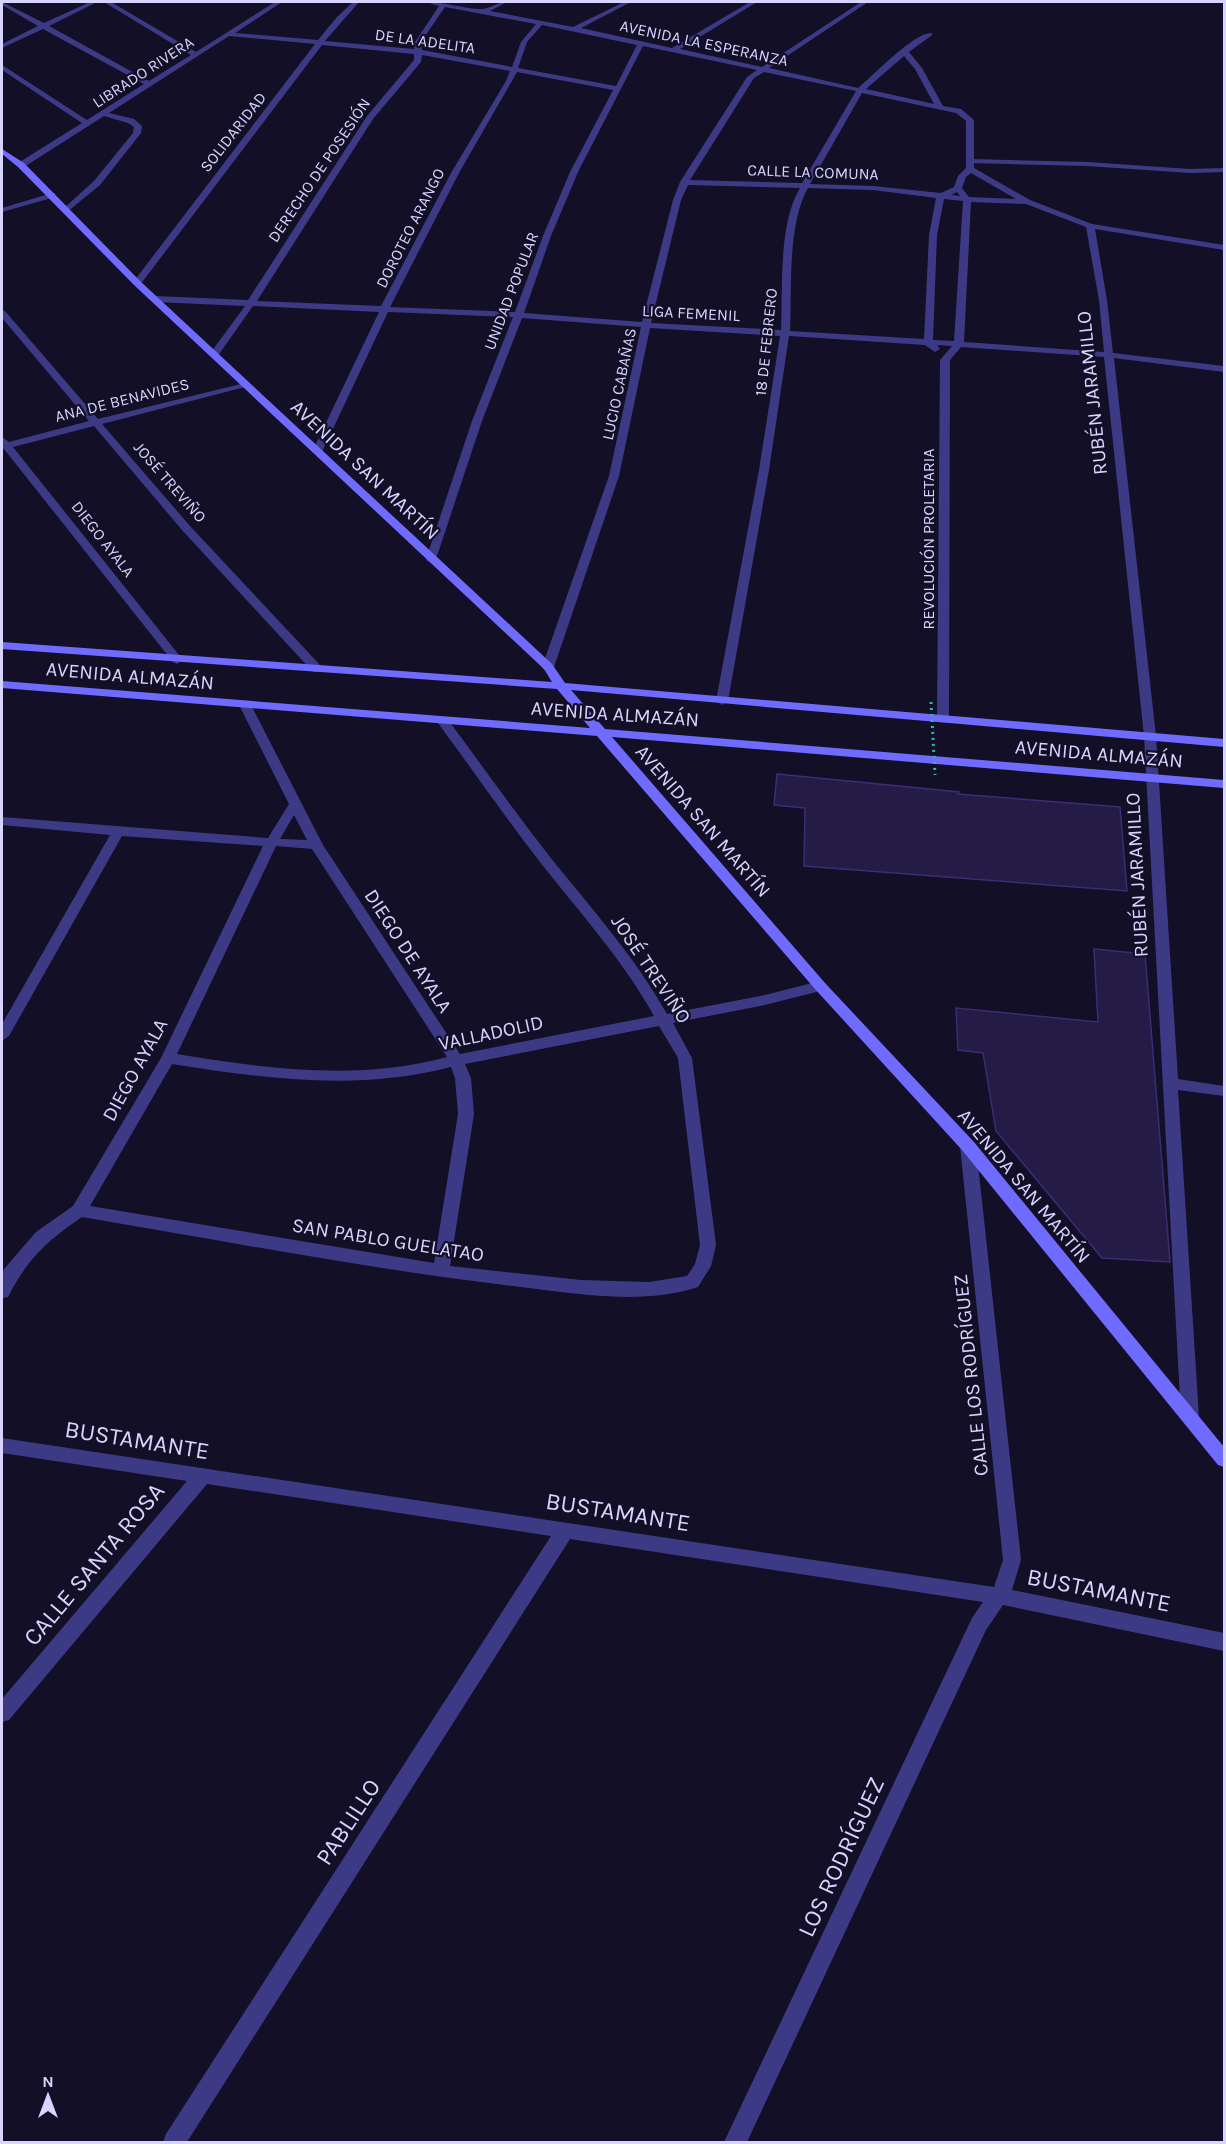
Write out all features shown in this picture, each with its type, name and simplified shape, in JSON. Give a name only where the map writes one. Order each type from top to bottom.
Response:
[{"type":"street","points":[[2,46],[94,2]]},
{"type":"street","points":[[107,2],[195,54]]},
{"type":"street","name":"LIBRADO RIVERA","points":[[21,165],[279,2]]},
{"type":"street","name":"SOLIDARIDAD","points":[[138,283],[339,18],[356,2]]},
{"type":"street","name":"AVENIDA LA ESPERANZA","points":[[429,2],[574,29],[958,111],[970,120],[971,165]]},
{"type":"street","points":[[483,12],[504,2]]},
{"type":"street","points":[[574,29],[628,2]]},
{"type":"street","points":[[672,51],[754,2]]},
{"type":"street","name":"LUCIO CABAÑAS","points":[[548,666],[614,476],[646,325],[677,200],[684,182],[745,85],[762,69],[865,2]]},
{"type":"street","points":[[2,3],[150,85]]},
{"type":"street","name":"DERECHO DE POSESIÓN","points":[[214,355],[251,303],[370,117],[418,60],[418,42],[444,4]]},
{"type":"street","name":"DOROTEO ARANGO","points":[[316,452],[385,308],[455,174],[515,69],[524,42],[540,23]]},
{"type":"street","name":"DE LA ADELITA","points":[[226,34],[419,52],[617,88]]},
{"type":"street","name":"18 DE FEBRERO","points":[[722,701],[764,470],[785,333],[793,217],[803,186],[860,90],[930,34]]},
{"type":"street","name":"UNIDAD POPULAR","points":[[431,559],[477,421],[547,236],[574,172],[641,44]]},
{"type":"street","points":[[905,52],[918,69],[939,107]]},
{"type":"street","points":[[2,67],[88,124]]},
{"type":"street","points":[[67,210],[97,183],[137,133],[138,126],[131,121],[105,114]]},
{"type":"street","name":"AVENIDA SAN MARTÍN","points":[[2,151],[21,165],[138,283],[316,452],[548,666],[561,686],[820,986],[968,1146],[1224,1461]]},
{"type":"street","points":[[958,188],[968,199],[960,295],[959,344],[945,360],[928,342],[933,235],[940,197],[958,188],[962,176],[971,165],[1078,163],[1190,171],[1224,170]]},
{"type":"street","points":[[971,165],[1027,202],[1090,226],[1224,247]]},
{"type":"street","name":"CALLE LA COMUNA","points":[[684,182],[873,188],[940,197],[1027,202]]},
{"type":"street","points":[[2,210],[52,195]]},
{"type":"street","name":"RUBÉN JARAMILLO","points":[[1090,226],[1103,300],[1150,736],[1190,1417]]},
{"type":"street","name":"LIGA FEMENIL","points":[[155,299],[519,315],[1109,355],[1224,369]]},
{"type":"street","name":"JOSÉ TREVIÑO","points":[[2,313],[186,528],[317,669]]},
{"type":"street","name":"REVOLUCIÓN PROLETARIA","points":[[943,719],[945,360]]},
{"type":"street","name":"ANA DE BENAVIDES","points":[[3,444],[246,384]]},
{"type":"street","name":"DIEGO AYALA","points":[[3,444],[177,660]]},
{"type":"street","name":"AVENIDA ALMAZÁN","points":[[2,646],[561,686],[1224,743]]},
{"type":"street","name":"AVENIDA ALMAZÁN","points":[[2,685],[966,761],[1224,784]]},
{"type":"street","name":"DIEGO DE AYALA","points":[[245,705],[316,845],[456,1060],[463,1078],[466,1114],[441,1272]]},
{"type":"street","name":"JOSÉ TREVIÑO","points":[[442,720],[544,858],[645,987],[686,1058],[708,1245],[703,1266],[692,1282]]},
{"type":"street","name":"DIEGO AYALA","points":[[2,1292],[10,1274],[42,1236],[79,1210],[168,1058],[271,843],[294,805]]},
{"type":"street","points":[[2,821],[118,832],[316,845]]},
{"type":"street","points":[[2,1036],[118,832]]},
{"type":"street","name":"VALLADOLID","points":[[168,1058],[244,1071],[307,1075],[413,1072],[456,1060],[765,1000],[820,986]]},
{"type":"street","points":[[1169,1083],[1224,1091]]},
{"type":"street","name":"CALLE LOS RODRÍGUEZ","points":[[968,1146],[1012,1560],[1010,1578],[1000,1596]]},
{"type":"street","name":"SAN PABLO GUELATAO","points":[[79,1210],[441,1272],[581,1287],[649,1290],[692,1282]]},
{"type":"street","name":"BUSTAMANTE","points":[[2,1445],[1000,1596],[1224,1642]]},
{"type":"street","name":"CALLE SANTA ROSA","points":[[2,1713],[202,1476]]},
{"type":"street","name":"PABLILLO","points":[[174,2142],[566,1530]]},
{"type":"street","name":"LOS RODRÍGUEZ","points":[[735,2142],[979,1624],[1000,1596]]},
{"type":"path","points":[[931,702],[935,775]]},
{"type":"building","points":[[777,774],[959,792],[958,794],[1120,807],[1127,891],[804,866],[805,808],[774,805]]},
{"type":"building","points":[[1094,949],[1145,954],[1170,1262],[1102,1258],[996,1131],[983,1053],[958,1050],[956,1008],[1098,1022]]}]
